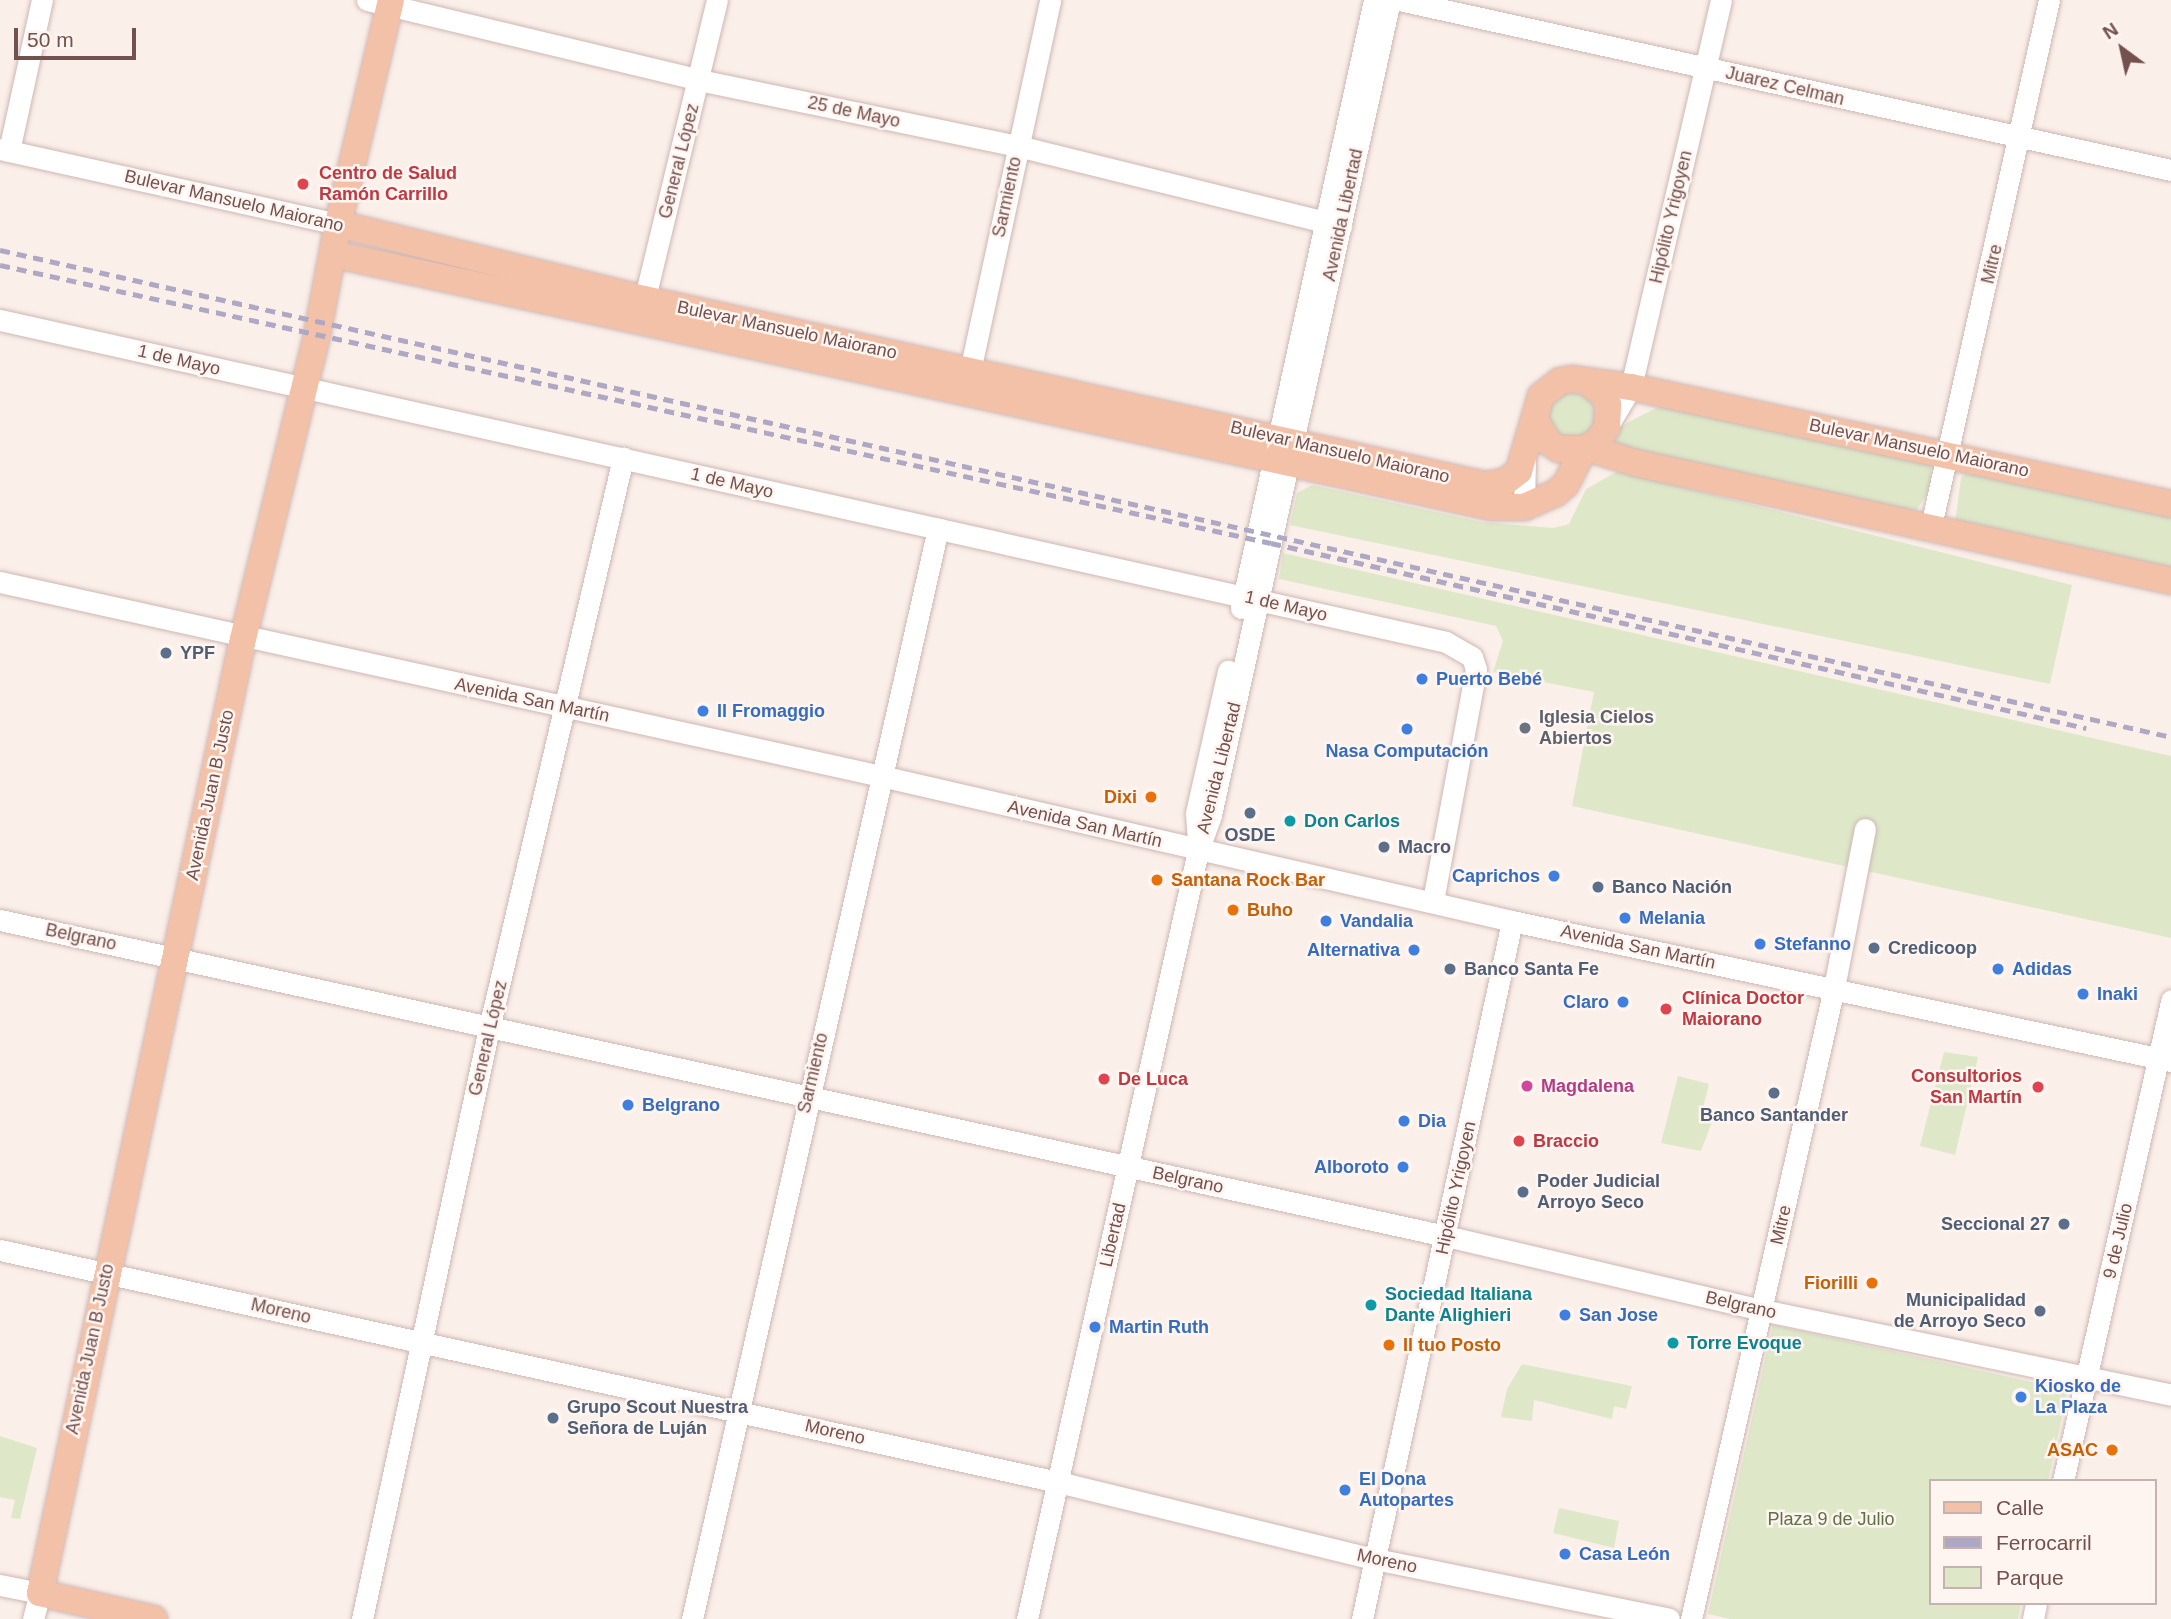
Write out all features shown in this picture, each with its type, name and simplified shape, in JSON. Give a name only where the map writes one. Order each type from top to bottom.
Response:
[{"type":"main road","name":"Avenida Juan B Justo","points":[[40,1593],[106,1270],[177,957],[243,639],[304,388],[333,254],[383,1]]},
{"type":"main road","name":"Bulevar Mansuelo Maiorano","points":[[338,224],[641,310]]},
{"type":"main road","name":"Bulevar Mansuelo Maiorano","points":[[333,254],[641,310],[1282,452],[1491,507],[1524,507],[1539,503],[1566,484],[1586,449],[1607,427]]},
{"type":"main road","name":"Bulevar Mansuelo Maiorano","points":[[1282,452],[1485,485],[1505,482],[1519,471],[1536,421],[1537,408],[1549,387],[1567,379],[1631,387],[2171,504]]},
{"type":"main road","points":[[1585,381],[1603,394],[1609,410],[1607,427]]},
{"type":"main road","points":[[1536,421],[1548,442],[1559,449],[1586,449],[2171,582]]},
{"type":"main road","points":[[1566,484],[1593,464],[1622,459]]},
{"type":"main road","points":[[40,1593],[154,1619]]},
{"type":"street","points":[[5,150],[42,0]]},
{"type":"street","name":"General López","points":[[641,310],[717,0]]},
{"type":"street","name":"Sarmiento","points":[[967,382],[1049,0]]},
{"type":"street","name":"Avenida Libertad","points":[[1333,224],[1374,0]]},
{"type":"street","name":"Avenida Libertad","points":[[1198,850],[1211,815],[1251,598],[1333,224],[1390,0]]},
{"type":"street","name":"Juarez Celman","points":[[1399,0],[2171,170]]},
{"type":"street","name":"Hipólito Yrigoyen","points":[[1607,427],[1631,387],[1721,0]]},
{"type":"street","name":"Mitre","points":[[1931,526],[2021,138],[2049,0]]},
{"type":"street","name":"25 de Mayo","points":[[383,1],[699,80],[1018,146],[1333,224]]},
{"type":"street","name":"Bulevar Mansuelo Maiorano","points":[[5,150],[338,224]]},
{"type":"street","name":"1 de Mayo","points":[[0,320],[1446,642],[1472,657],[1476,669],[1433,902]]},
{"type":"street","points":[[1524,507],[1525,454]]},
{"type":"street","name":"General López","points":[[362,1619],[489,1028],[622,458]]},
{"type":"street","name":"Sarmiento","points":[[692,1619],[938,528]]},
{"type":"street","name":"Avenida San Martín","points":[[0,582],[243,639],[881,776],[1512,921],[2166,1060]]},
{"type":"street","name":"Mitre","points":[[1691,1619],[1834,988],[1865,829]]},
{"type":"street","name":"Libertad","points":[[1027,1619],[1198,850]]},
{"type":"street","name":"Belgrano","points":[[0,920],[1446,1236],[1762,1310],[2171,1395]]},
{"type":"street","name":"Hipólito Yrigoyen","points":[[1362,1619],[1512,921]]},
{"type":"street","name":"9 de Julio","points":[[2063,1479],[2086,1376],[2166,1060],[2171,1000]]},
{"type":"street","name":"Moreno","points":[[0,1250],[106,1270],[1058,1482],[1375,1559],[1669,1619]]},
{"type":"street","points":[[0,1585],[40,1593],[33,1619]]},
{"type":"green space","points":[[1571,391],[1580,392],[1588,398],[1594,406],[1594,424],[1588,432],[1580,438],[1571,439],[1562,438],[1554,432],[1548,424],[1547,415],[1548,406],[1554,398],[1562,392]]},
{"type":"green space","points":[[1680,407],[1930,464],[1932,486],[1916,511],[1906,514],[1622,451],[1616,440],[1619,427],[1656,408]]},
{"type":"green space","points":[[1618,471],[2072,585],[2050,684],[1290,525],[1297,493],[1312,485],[1482,522],[1553,528],[1569,524],[1586,489]]},
{"type":"green space","points":[[1967,471],[2171,510],[2171,573],[1955,523],[1961,478]]},
{"type":"green space","points":[[1283,553],[2171,756],[2171,938],[1572,806],[1594,692],[1493,672],[1503,641],[1496,626],[1279,579]]},
{"type":"green space","points":[[1944,1052],[1978,1057],[1955,1155],[1920,1146]]},
{"type":"green space","points":[[1678,1076],[1709,1084],[1703,1108],[1716,1111],[1701,1151],[1661,1143]]},
{"type":"green space","name":"Plaza 9 de Julio","points":[[1773,1325],[2068,1390],[2048,1479],[1930,1479],[1930,1605],[2021,1605],[2018,1619],[1730,1619],[1708,1614]]},
{"type":"green space","points":[[1522,1364],[1632,1386],[1626,1409],[1614,1406],[1612,1419],[1534,1400],[1532,1421],[1501,1417],[1507,1389]]},
{"type":"green space","points":[[0,1436],[37,1448],[20,1519],[11,1518],[15,1500],[0,1497]]},
{"type":"green space","points":[[1559,1508],[1619,1521],[1614,1548],[1553,1533]]},
{"type":"railway","points":[[0,250],[2171,737]]},
{"type":"railway","points":[[0,265],[1271,543],[2086,728]]},
{"type":"place","name":"Centro de Salud Ramón Carrillo","points":[[303,184]]},
{"type":"place","name":"YPF","points":[[166,653]]},
{"type":"place","name":"Puerto Bebé","points":[[1422,679]]},
{"type":"place","name":"Il Fromaggio","points":[[703,711]]},
{"type":"place","name":"Iglesia Cielos Abiertos","points":[[1525,728]]},
{"type":"place","name":"Nasa Computación","points":[[1407,729]]},
{"type":"place","name":"Dixi","points":[[1151,797]]},
{"type":"place","name":"OSDE","points":[[1250,813]]},
{"type":"place","name":"Don Carlos","points":[[1290,821]]},
{"type":"place","name":"Macro","points":[[1384,847]]},
{"type":"place","name":"Caprichos","points":[[1554,876]]},
{"type":"place","name":"Santana Rock Bar","points":[[1157,880]]},
{"type":"place","name":"Banco Nación","points":[[1598,887]]},
{"type":"place","name":"Buho","points":[[1233,910]]},
{"type":"place","name":"Melania","points":[[1625,918]]},
{"type":"place","name":"Vandalia","points":[[1326,921]]},
{"type":"place","name":"Stefanno","points":[[1760,944]]},
{"type":"place","name":"Credicoop","points":[[1874,948]]},
{"type":"place","name":"Alternativa","points":[[1414,950]]},
{"type":"place","name":"Banco Santa Fe","points":[[1450,969]]},
{"type":"place","name":"Adidas","points":[[1998,969]]},
{"type":"place","name":"Inaki","points":[[2083,994]]},
{"type":"place","name":"Claro","points":[[1623,1002]]},
{"type":"place","name":"Clínica Doctor Maiorano","points":[[1666,1009]]},
{"type":"place","name":"De Luca","points":[[1104,1079]]},
{"type":"place","name":"Magdalena","points":[[1527,1086]]},
{"type":"place","name":"Consultorios San Martín","points":[[2038,1087]]},
{"type":"place","name":"Banco Santander","points":[[1774,1093]]},
{"type":"place","name":"Belgrano","points":[[628,1105]]},
{"type":"place","name":"Dia","points":[[1404,1121]]},
{"type":"place","name":"Braccio","points":[[1519,1141]]},
{"type":"place","name":"Alboroto","points":[[1403,1167]]},
{"type":"place","name":"Poder Judicial Arroyo Seco","points":[[1523,1192]]},
{"type":"place","name":"Seccional 27","points":[[2064,1224]]},
{"type":"place","name":"Fiorilli","points":[[1872,1283]]},
{"type":"place","name":"Sociedad Italiana Dante Alighieri","points":[[1371,1305]]},
{"type":"place","name":"Municipalidad de Arroyo Seco","points":[[2040,1311]]},
{"type":"place","name":"San Jose","points":[[1565,1315]]},
{"type":"place","name":"Martin Ruth","points":[[1095,1327]]},
{"type":"place","name":"Torre Evoque","points":[[1673,1343]]},
{"type":"place","name":"Il tuo Posto","points":[[1389,1345]]},
{"type":"place","name":"Kiosko de La Plaza","points":[[2021,1397]]},
{"type":"place","name":"Grupo Scout Nuestra Señora de Luján","points":[[553,1418]]},
{"type":"place","name":"ASAC","points":[[2112,1450]]},
{"type":"place","name":"El Dona Autopartes","points":[[1345,1490]]},
{"type":"place","name":"Casa León","points":[[1565,1554]]}]
